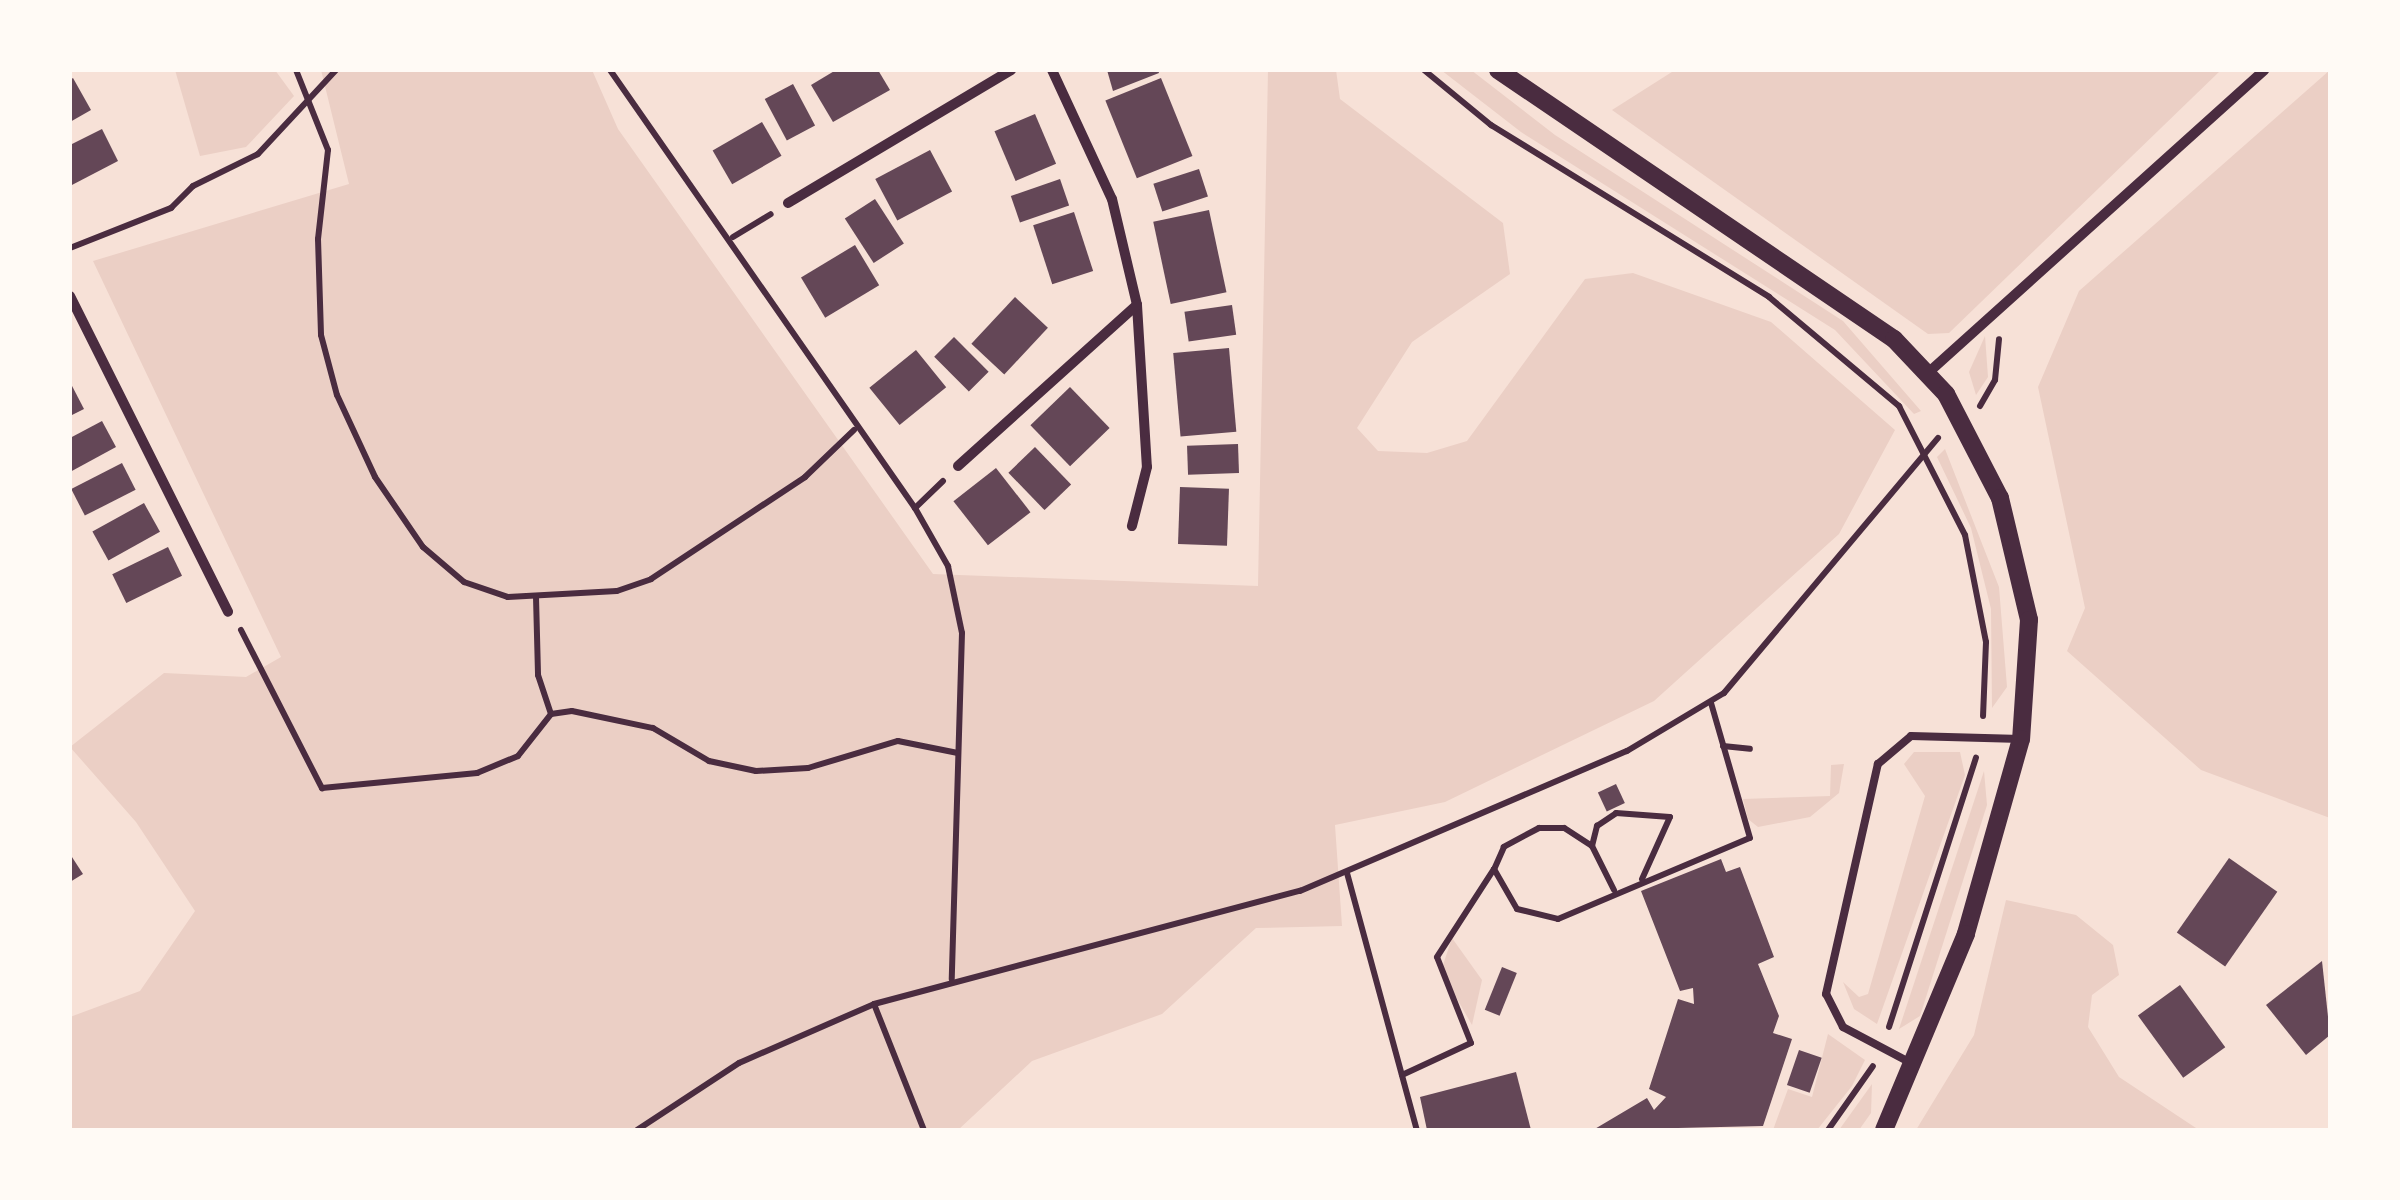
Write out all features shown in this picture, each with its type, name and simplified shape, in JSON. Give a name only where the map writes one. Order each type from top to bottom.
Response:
[{"type":"street","points":[[788,203],[1011,70]]},
{"type":"street","points":[[1052,70],[1112,199],[1137,305],[1147,467],[1132,526]]},
{"type":"street","points":[[1498,70],[1813,278],[1929,372],[1963,421],[2022,568],[2030,681],[2021,739],[1918,1065],[1884,1130]]},
{"type":"street","points":[[1929,372],[2264,70]]},
{"type":"street","points":[[70,296],[228,612]]},
{"type":"street","points":[[958,466],[1137,305]]},
{"type":"lane","points":[[1918,1065],[1843,1027],[1826,994],[1878,764],[1911,736],[2021,739]]},
{"type":"path","points":[[296,70],[311,94],[328,150],[320,297],[337,395],[375,477],[423,548],[464,582],[536,597],[617,591],[651,578],[805,477],[854,430]]},
{"type":"path","points":[[70,248],[171,208],[193,186],[258,154],[336,70]]},
{"type":"path","points":[[610,70],[734,237],[854,430],[915,508],[948,566],[962,633],[952,979]]},
{"type":"path","points":[[1424,70],[1491,125],[1832,345],[1899,406],[1925,447],[1980,594],[1982,737],[1882,1050],[1828,1130]]},
{"type":"path","points":[[734,237],[788,203]]},
{"type":"path","points":[[637,1130],[739,1063],[874,1004],[952,979],[1348,873],[1627,751],[1711,703],[1798,613],[1925,447],[1963,421],[1995,380],[1999,340],[1986,320]]},
{"type":"path","points":[[915,508],[958,466]]},
{"type":"path","points":[[536,597],[538,676],[551,714]]},
{"type":"path","points":[[228,612],[322,788],[477,773],[518,756],[551,714]]},
{"type":"path","points":[[1494,869],[1517,909],[1541,920],[1574,915],[1614,890],[1750,838],[1711,703]]},
{"type":"path","points":[[551,714],[653,728],[709,761],[756,770],[808,768],[898,741],[958,753]]},
{"type":"path","points":[[1723,746],[1750,748]]},
{"type":"path","points":[[1592,846],[1602,819],[1661,811],[1670,824],[1641,880]]},
{"type":"path","points":[[1402,1076],[1471,1043],[1437,957],[1504,847],[1538,828],[1564,828],[1592,846],[1614,890]]},
{"type":"path","points":[[1348,873],[1416,1130]]},
{"type":"path","points":[[874,1004],[924,1130]]},
{"type":"shaded area","points":[[175,70],[275,70],[294,96],[246,147],[200,156]]},
{"type":"shaded area","points":[[321,70],[592,70],[618,129],[933,574],[1258,586],[1268,70],[1336,70],[1340,99],[1503,223],[1510,274],[1412,342],[1357,428],[1378,451],[1427,453],[1467,441],[1585,279],[1633,273],[1771,322],[1895,430],[1839,534],[1654,701],[1445,802],[1335,825],[1342,926],[1256,928],[1162,1014],[1032,1061],[958,1130],[70,1130],[70,1017],[140,991],[195,911],[136,822],[70,747],[164,673],[246,677],[281,657],[93,261],[349,184]]},
{"type":"shaded area","points":[[1441,70],[1471,70],[1555,135],[1843,321],[1921,411],[1914,414],[1835,330],[1521,132]]},
{"type":"shaded area","points":[[1675,70],[2221,70],[1949,333],[1928,334],[1612,110]]},
{"type":"shaded area","points":[[2330,70],[2330,818],[2201,770],[2067,651],[2085,608],[2038,387],[2079,291]]},
{"type":"shaded area","points":[[1985,336],[1988,377],[1976,395],[1969,372]]},
{"type":"shaded area","points":[[1945,449],[1999,587],[2007,687],[1992,708],[1991,609],[1971,528],[1937,457]]},
{"type":"shaded area","points":[[1914,752],[1960,752],[1965,775],[1877,1024],[1854,1009],[1843,982],[1859,997],[1868,994],[1925,796],[1904,764]]},
{"type":"shaded area","points":[[1844,764],[1839,793],[1810,817],[1758,827],[1748,819],[1743,799],[1830,796],[1831,765]]},
{"type":"shaded area","points":[[1984,771],[1987,805],[1920,1016],[1899,1029]]},
{"type":"shaded area","points":[[2006,900],[2076,915],[2113,945],[2119,975],[2092,995],[2088,1027],[2119,1077],[2199,1130],[1916,1130],[1974,1035]]},
{"type":"shaded area","points":[[1452,938],[1482,980],[1472,1025],[1441,971]]},
{"type":"shaded area","points":[[1828,1034],[1865,1060],[1852,1086],[1817,1130],[1773,1130],[1788,1089],[1812,1097]]},
{"type":"shaded area","points":[[1872,1084],[1871,1113],[1859,1130],[1839,1130]]},
{"type":"building","points":[[836,70],[878,70],[890,90],[833,122],[811,85]]},
{"type":"building","points":[[1107,70],[1158,70],[1159,73],[1113,91]]},
{"type":"building","points":[[73,78],[91,110],[70,122],[70,80]]},
{"type":"building","points":[[1161,78],[1192,156],[1137,178],[1105,100]]},
{"type":"building","points":[[793,84],[815,125],[787,141],[765,99]]},
{"type":"building","points":[[1035,114],[1056,164],[1016,181],[994,131]]},
{"type":"building","points":[[762,122],[782,156],[732,184],[713,150]]},
{"type":"building","points":[[102,129],[118,161],[70,186],[70,145]]},
{"type":"building","points":[[930,150],[952,191],[897,221],[875,179]]},
{"type":"building","points":[[1199,169],[1208,197],[1162,211],[1153,184]]},
{"type":"building","points":[[1060,179],[1069,205],[1020,222],[1011,196]]},
{"type":"building","points":[[875,199],[904,243],[874,263],[845,219]]},
{"type":"building","points":[[1209,210],[1226,292],[1171,304],[1153,222]]},
{"type":"building","points":[[1074,212],[1093,271],[1052,284],[1033,225]]},
{"type":"building","points":[[855,245],[879,285],[825,318],[801,277]]},
{"type":"building","points":[[1015,297],[1048,328],[1004,374],[971,344]]},
{"type":"building","points":[[1232,305],[1236,335],[1189,341],[1184,312]]},
{"type":"building","points":[[954,337],[989,372],[969,391],[934,357]]},
{"type":"building","points":[[1229,348],[1236,432],[1181,437],[1173,353]]},
{"type":"building","points":[[916,350],[946,387],[900,425],[869,388]]},
{"type":"building","points":[[70,382],[84,409],[70,416]]},
{"type":"building","points":[[1070,387],[1110,428],[1070,466],[1030,425]]},
{"type":"building","points":[[102,421],[116,447],[70,472],[70,438]]},
{"type":"building","points":[[1238,444],[1239,473],[1188,475],[1187,446]]},
{"type":"building","points":[[1035,447],[1071,484],[1045,510],[1008,473]]},
{"type":"building","points":[[122,463],[136,490],[85,516],[71,489]]},
{"type":"building","points":[[996,468],[1030,512],[988,545],[953,501]]},
{"type":"building","points":[[1180,487],[1229,489],[1227,546],[1178,544]]},
{"type":"building","points":[[144,503],[160,532],[108,560],[92,532]]},
{"type":"building","points":[[168,547],[182,576],[126,603],[112,574]]},
{"type":"building","points":[[1616,784],[1625,803],[1607,811],[1598,792]]},
{"type":"building","points":[[70,854],[83,874],[70,882]]},
{"type":"building","points":[[2229,858],[2277,892],[2225,966],[2177,933]]},
{"type":"building","points":[[1721,859],[1726,872],[1740,867],[1774,957],[1758,964],[1779,1016],[1773,1033],[1792,1039],[1763,1126],[1593,1130],[1647,1098],[1654,1110],[1666,1097],[1649,1089],[1678,999],[1694,1004],[1693,988],[1680,991],[1641,891]]},
{"type":"building","points":[[2322,961],[2330,1035],[2306,1055],[2266,1005]]},
{"type":"building","points":[[1502,967],[1517,973],[1500,1016],[1485,1010]]},
{"type":"building","points":[[2180,985],[2225,1047],[2183,1078],[2138,1016]]},
{"type":"building","points":[[1799,1050],[1822,1058],[1810,1093],[1787,1085]]},
{"type":"building","points":[[1516,1072],[1531,1130],[1427,1130],[1420,1097]]}]
